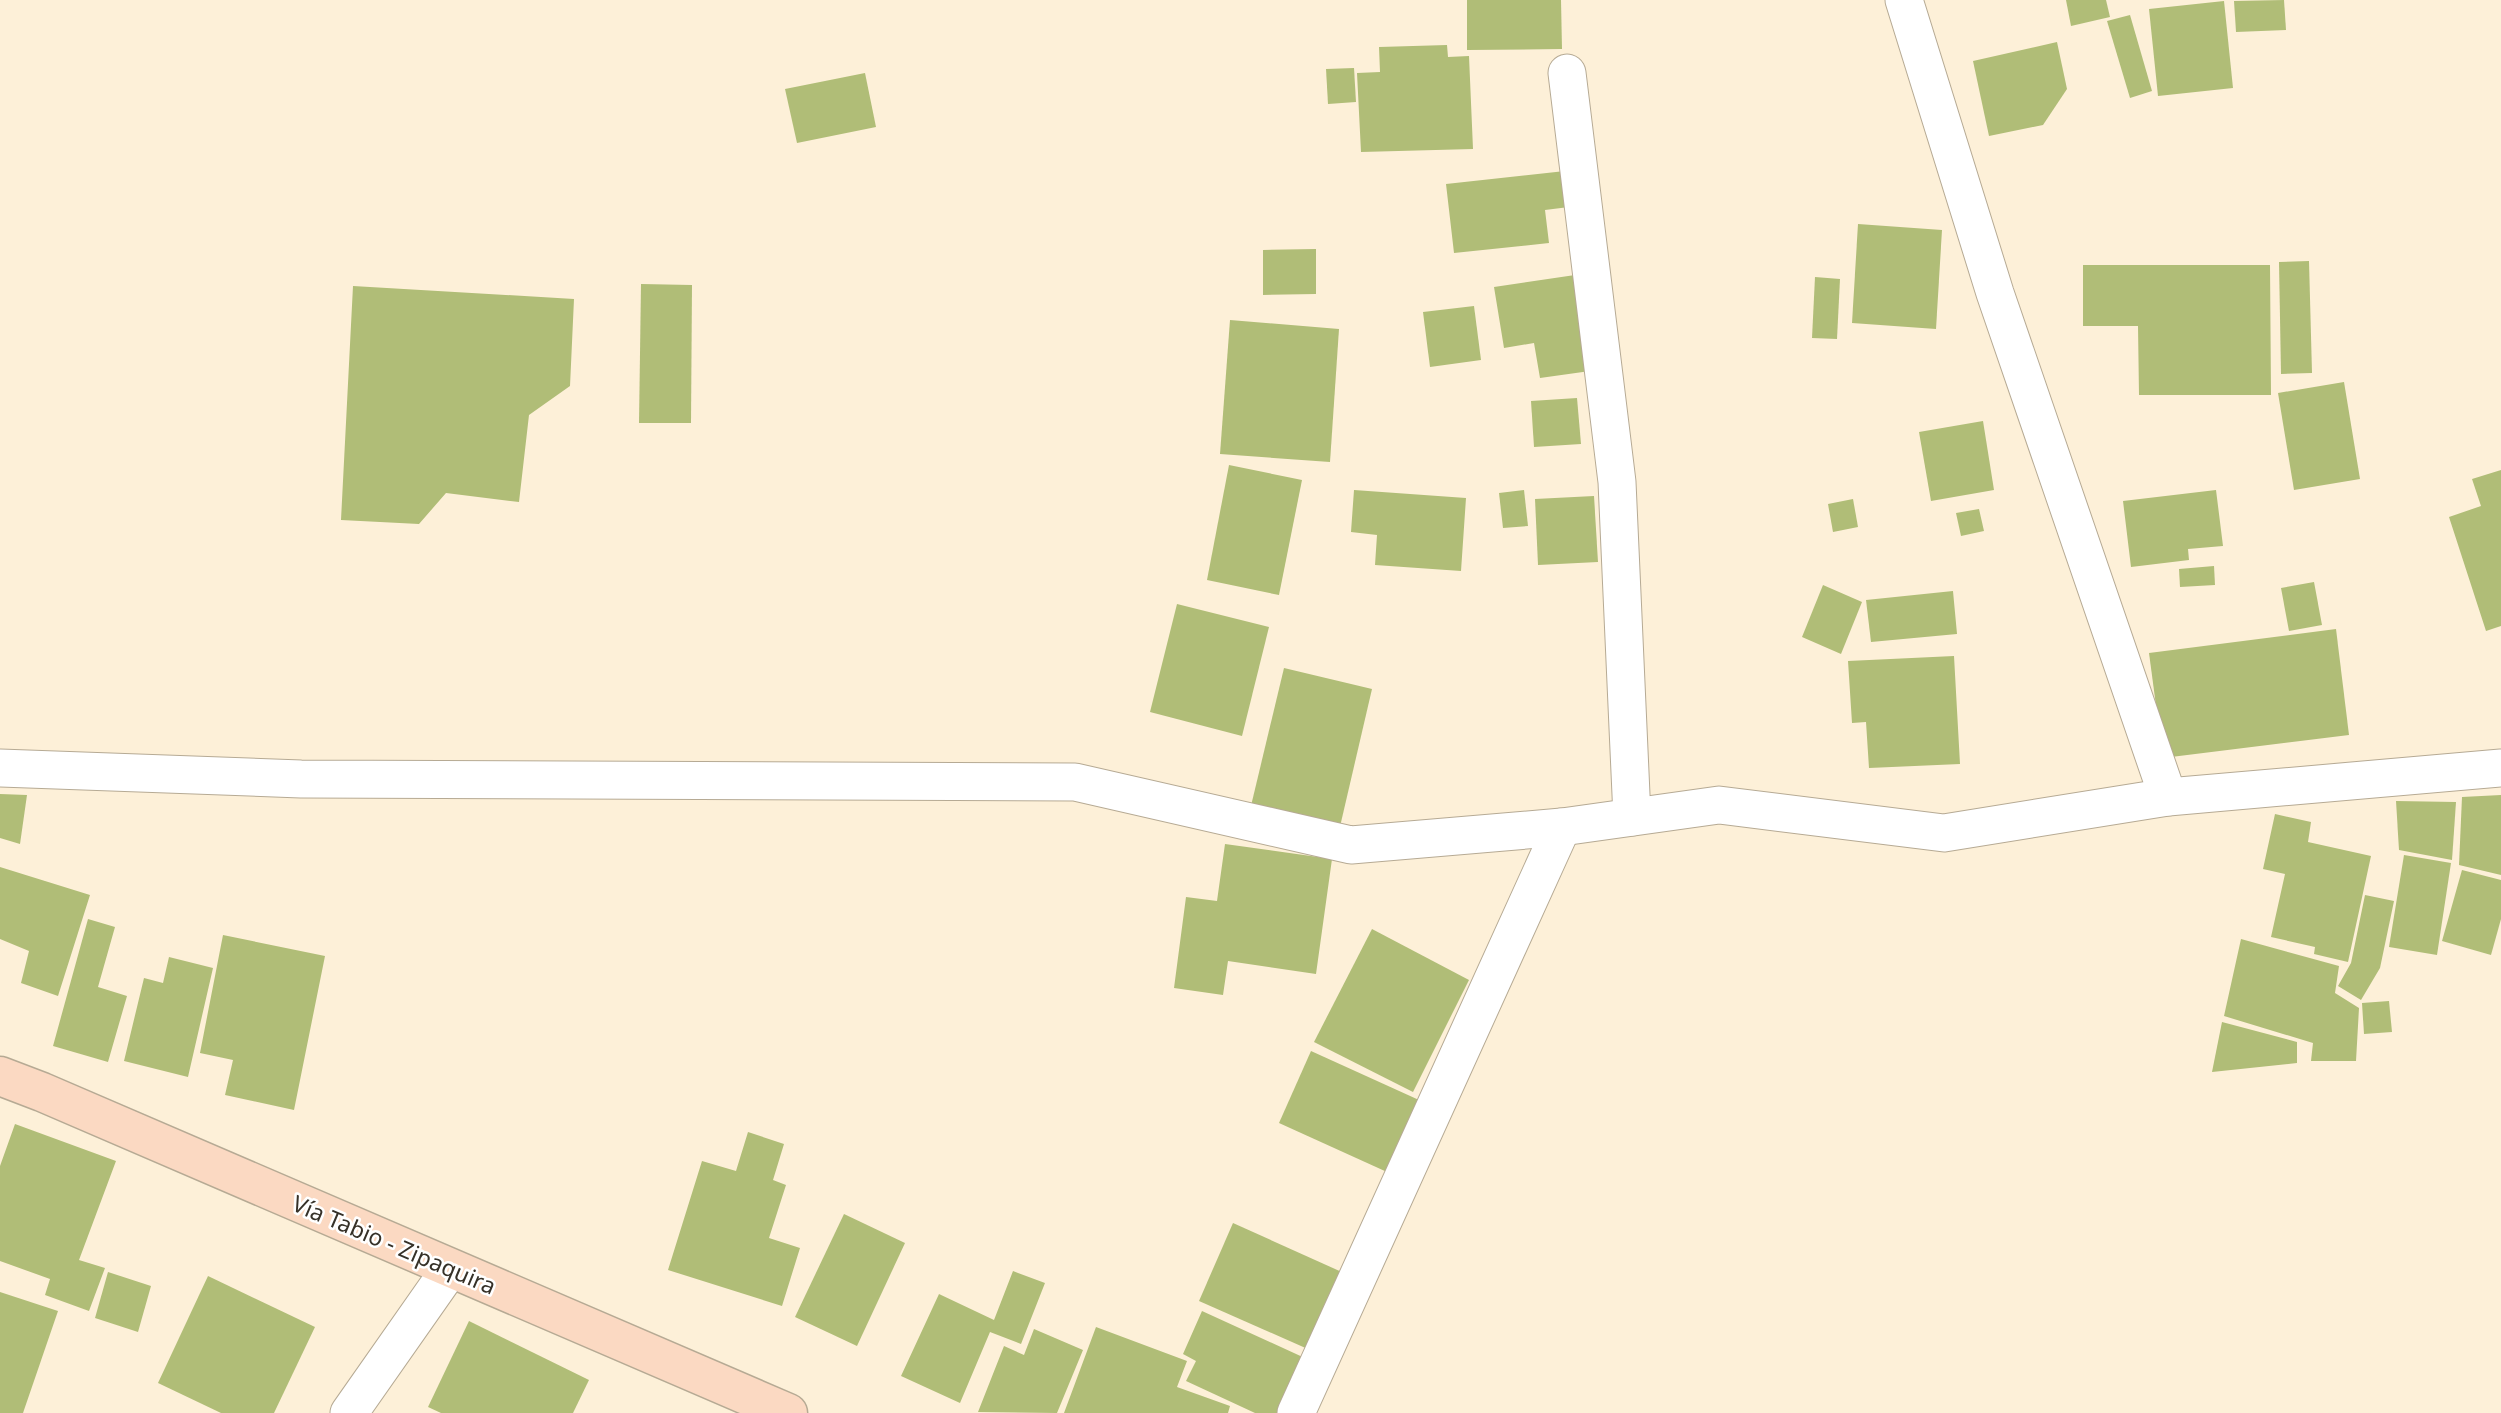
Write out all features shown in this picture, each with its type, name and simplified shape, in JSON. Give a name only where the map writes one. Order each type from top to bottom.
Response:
[{"type":"street","points":[[1904,0],[1995,293],[2168,797]]},
{"type":"street","points":[[1567,73],[1617,482],[1632,817]]},
{"type":"street","points":[[0,768],[301,779],[1075,782],[1351,845],[1562,827],[1719,805],[1944,833],[2168,797],[2501,768]]},
{"type":"street","points":[[1296,1413],[1562,827]]},
{"type":"street","name":"Vía Tabio - Zipaquira","points":[[0,1076],[42,1091],[788,1413]]},
{"type":"street","points":[[349,1413],[450,1269]]},
{"type":"building","points":[[1467,0],[1561,0],[1562,49],[1467,50]]},
{"type":"building","points":[[2066,0],[2106,0],[2110,17],[2071,26]]},
{"type":"building","points":[[2284,0],[2286,30],[2236,32],[2234,1]]},
{"type":"building","points":[[2224,1],[2233,88],[2158,96],[2149,9]]},
{"type":"building","points":[[2130,15],[2152,91],[2130,98],[2107,21]]},
{"type":"building","points":[[2057,42],[2067,89],[2043,125],[1989,136],[1973,61]]},
{"type":"building","points":[[1447,45],[1448,57],[1469,56],[1473,149],[1361,152],[1357,73],[1380,72],[1379,47]]},
{"type":"building","points":[[1354,68],[1356,102],[1328,104],[1326,69]]},
{"type":"building","points":[[865,73],[876,127],[797,143],[785,89]]},
{"type":"building","points":[[1565,171],[1569,207],[1545,210],[1549,243],[1454,253],[1446,184]]},
{"type":"building","points":[[1858,224],[1942,230],[1936,329],[1852,323]]},
{"type":"building","points":[[1316,249],[1316,294],[1263,295],[1263,250]]},
{"type":"building","points":[[2309,261],[2312,373],[2281,374],[2279,262]]},
{"type":"building","points":[[2083,265],[2270,265],[2271,395],[2139,395],[2138,326],[2083,326]]},
{"type":"building","points":[[1575,275],[1590,371],[1540,378],[1534,343],[1504,348],[1494,287]]},
{"type":"building","points":[[1815,277],[1840,279],[1837,339],[1812,338]]},
{"type":"building","points":[[641,284],[692,285],[691,423],[639,423]]},
{"type":"building","points":[[353,286],[574,299],[570,386],[529,415],[519,502],[446,493],[419,524],[341,520]]},
{"type":"building","points":[[1474,306],[1481,360],[1430,367],[1423,312]]},
{"type":"building","points":[[1230,320],[1339,329],[1330,462],[1220,454]]},
{"type":"building","points":[[2344,382],[2360,479],[2294,490],[2278,393]]},
{"type":"building","points":[[1577,398],[1581,444],[1534,447],[1531,401]]},
{"type":"building","points":[[1983,421],[1994,490],[1931,501],[1919,432]]},
{"type":"building","points":[[1229,465],[1302,480],[1279,595],[1207,580]]},
{"type":"building","points":[[2501,470],[2501,626],[2486,631],[2449,517],[2481,506],[2472,479]]},
{"type":"building","points":[[1354,490],[1466,498],[1461,571],[1375,565],[1377,535],[1351,532]]},
{"type":"building","points":[[1524,490],[1528,526],[1503,528],[1499,493]]},
{"type":"building","points":[[2216,490],[2223,546],[2188,549],[2189,560],[2131,567],[2123,501]]},
{"type":"building","points":[[1594,496],[1598,562],[1538,565],[1535,499]]},
{"type":"building","points":[[1853,499],[1858,527],[1833,532],[1828,504]]},
{"type":"building","points":[[1979,509],[1984,531],[1961,536],[1956,513]]},
{"type":"building","points":[[2214,566],[2215,585],[2180,587],[2179,569]]},
{"type":"building","points":[[2314,582],[2322,625],[2289,631],[2281,588]]},
{"type":"building","points":[[1823,585],[1862,602],[1841,654],[1802,637]]},
{"type":"building","points":[[1953,591],[1957,634],[1871,642],[1866,600]]},
{"type":"building","points":[[1177,604],[1269,627],[1242,736],[1150,712]]},
{"type":"building","points":[[2336,629],[2349,735],[2163,758],[2149,653]]},
{"type":"building","points":[[1954,656],[1960,764],[1869,768],[1866,722],[1852,723],[1848,661]]},
{"type":"building","points":[[1284,668],[1372,689],[1339,831],[1250,810]]},
{"type":"building","points":[[0,794],[27,795],[20,844],[0,838]]},
{"type":"building","points":[[2501,795],[2501,875],[2459,865],[2462,797]]},
{"type":"building","points":[[2396,801],[2456,802],[2452,860],[2399,850]]},
{"type":"building","points":[[2275,814],[2311,822],[2308,842],[2371,856],[2348,962],[2314,954],[2315,947],[2271,937],[2285,874],[2263,869]]},
{"type":"building","points":[[1225,844],[1332,859],[1316,974],[1228,961],[1223,995],[1174,988],[1186,897],[1217,901]]},
{"type":"building","points":[[2404,855],[2451,863],[2437,955],[2389,947]]},
{"type":"building","points":[[0,867],[90,895],[58,996],[21,983],[29,951],[0,939]]},
{"type":"building","points":[[2462,870],[2501,880],[2501,919],[2491,955],[2442,941]]},
{"type":"building","points":[[2365,895],[2394,901],[2380,968],[2361,1000],[2338,986],[2351,963]]},
{"type":"building","points":[[88,919],[115,927],[98,987],[127,996],[108,1062],[53,1046]]},
{"type":"building","points":[[1372,929],[1469,980],[1413,1092],[1314,1042]]},
{"type":"building","points":[[223,935],[325,956],[294,1110],[225,1095],[233,1060],[200,1053]]},
{"type":"building","points":[[2241,939],[2339,966],[2335,993],[2359,1008],[2356,1061],[2311,1061],[2313,1043],[2224,1016]]},
{"type":"building","points":[[169,957],[213,968],[188,1077],[124,1061],[144,978],[163,983]]},
{"type":"building","points":[[2389,1001],[2392,1032],[2364,1034],[2362,1003]]},
{"type":"building","points":[[2222,1022],[2297,1042],[2297,1063],[2212,1072]]},
{"type":"building","points":[[1311,1051],[1419,1100],[1387,1172],[1279,1123]]},
{"type":"building","points":[[15,1124],[116,1161],[79,1260],[105,1268],[89,1311],[45,1295],[50,1279],[0,1261],[0,1166]]},
{"type":"building","points":[[748,1132],[784,1144],[773,1180],[786,1185],[769,1238],[800,1248],[782,1306],[668,1270],[702,1161],[736,1171]]},
{"type":"building","points":[[844,1214],[905,1243],[857,1346],[795,1317]]},
{"type":"building","points":[[1233,1223],[1344,1273],[1310,1350],[1199,1301]]},
{"type":"building","points":[[1013,1271],[1045,1283],[1021,1344],[990,1332],[960,1403],[901,1376],[939,1294],[994,1320]]},
{"type":"building","points":[[108,1272],[151,1286],[138,1332],[95,1318]]},
{"type":"building","points":[[208,1276],[315,1327],[274,1413],[221,1413],[158,1383]]},
{"type":"building","points":[[0,1292],[58,1311],[23,1413],[0,1413]]},
{"type":"building","points":[[1202,1311],[1307,1359],[1282,1413],[1255,1413],[1186,1381],[1196,1361],[1183,1354]]},
{"type":"building","points":[[469,1321],[589,1380],[573,1413],[441,1413],[428,1407]]},
{"type":"building","points":[[1096,1327],[1187,1361],[1177,1387],[1230,1406],[1228,1413],[1064,1413]]},
{"type":"building","points":[[1034,1329],[1083,1350],[1057,1413],[978,1412],[1004,1346],[1024,1355]]}]
